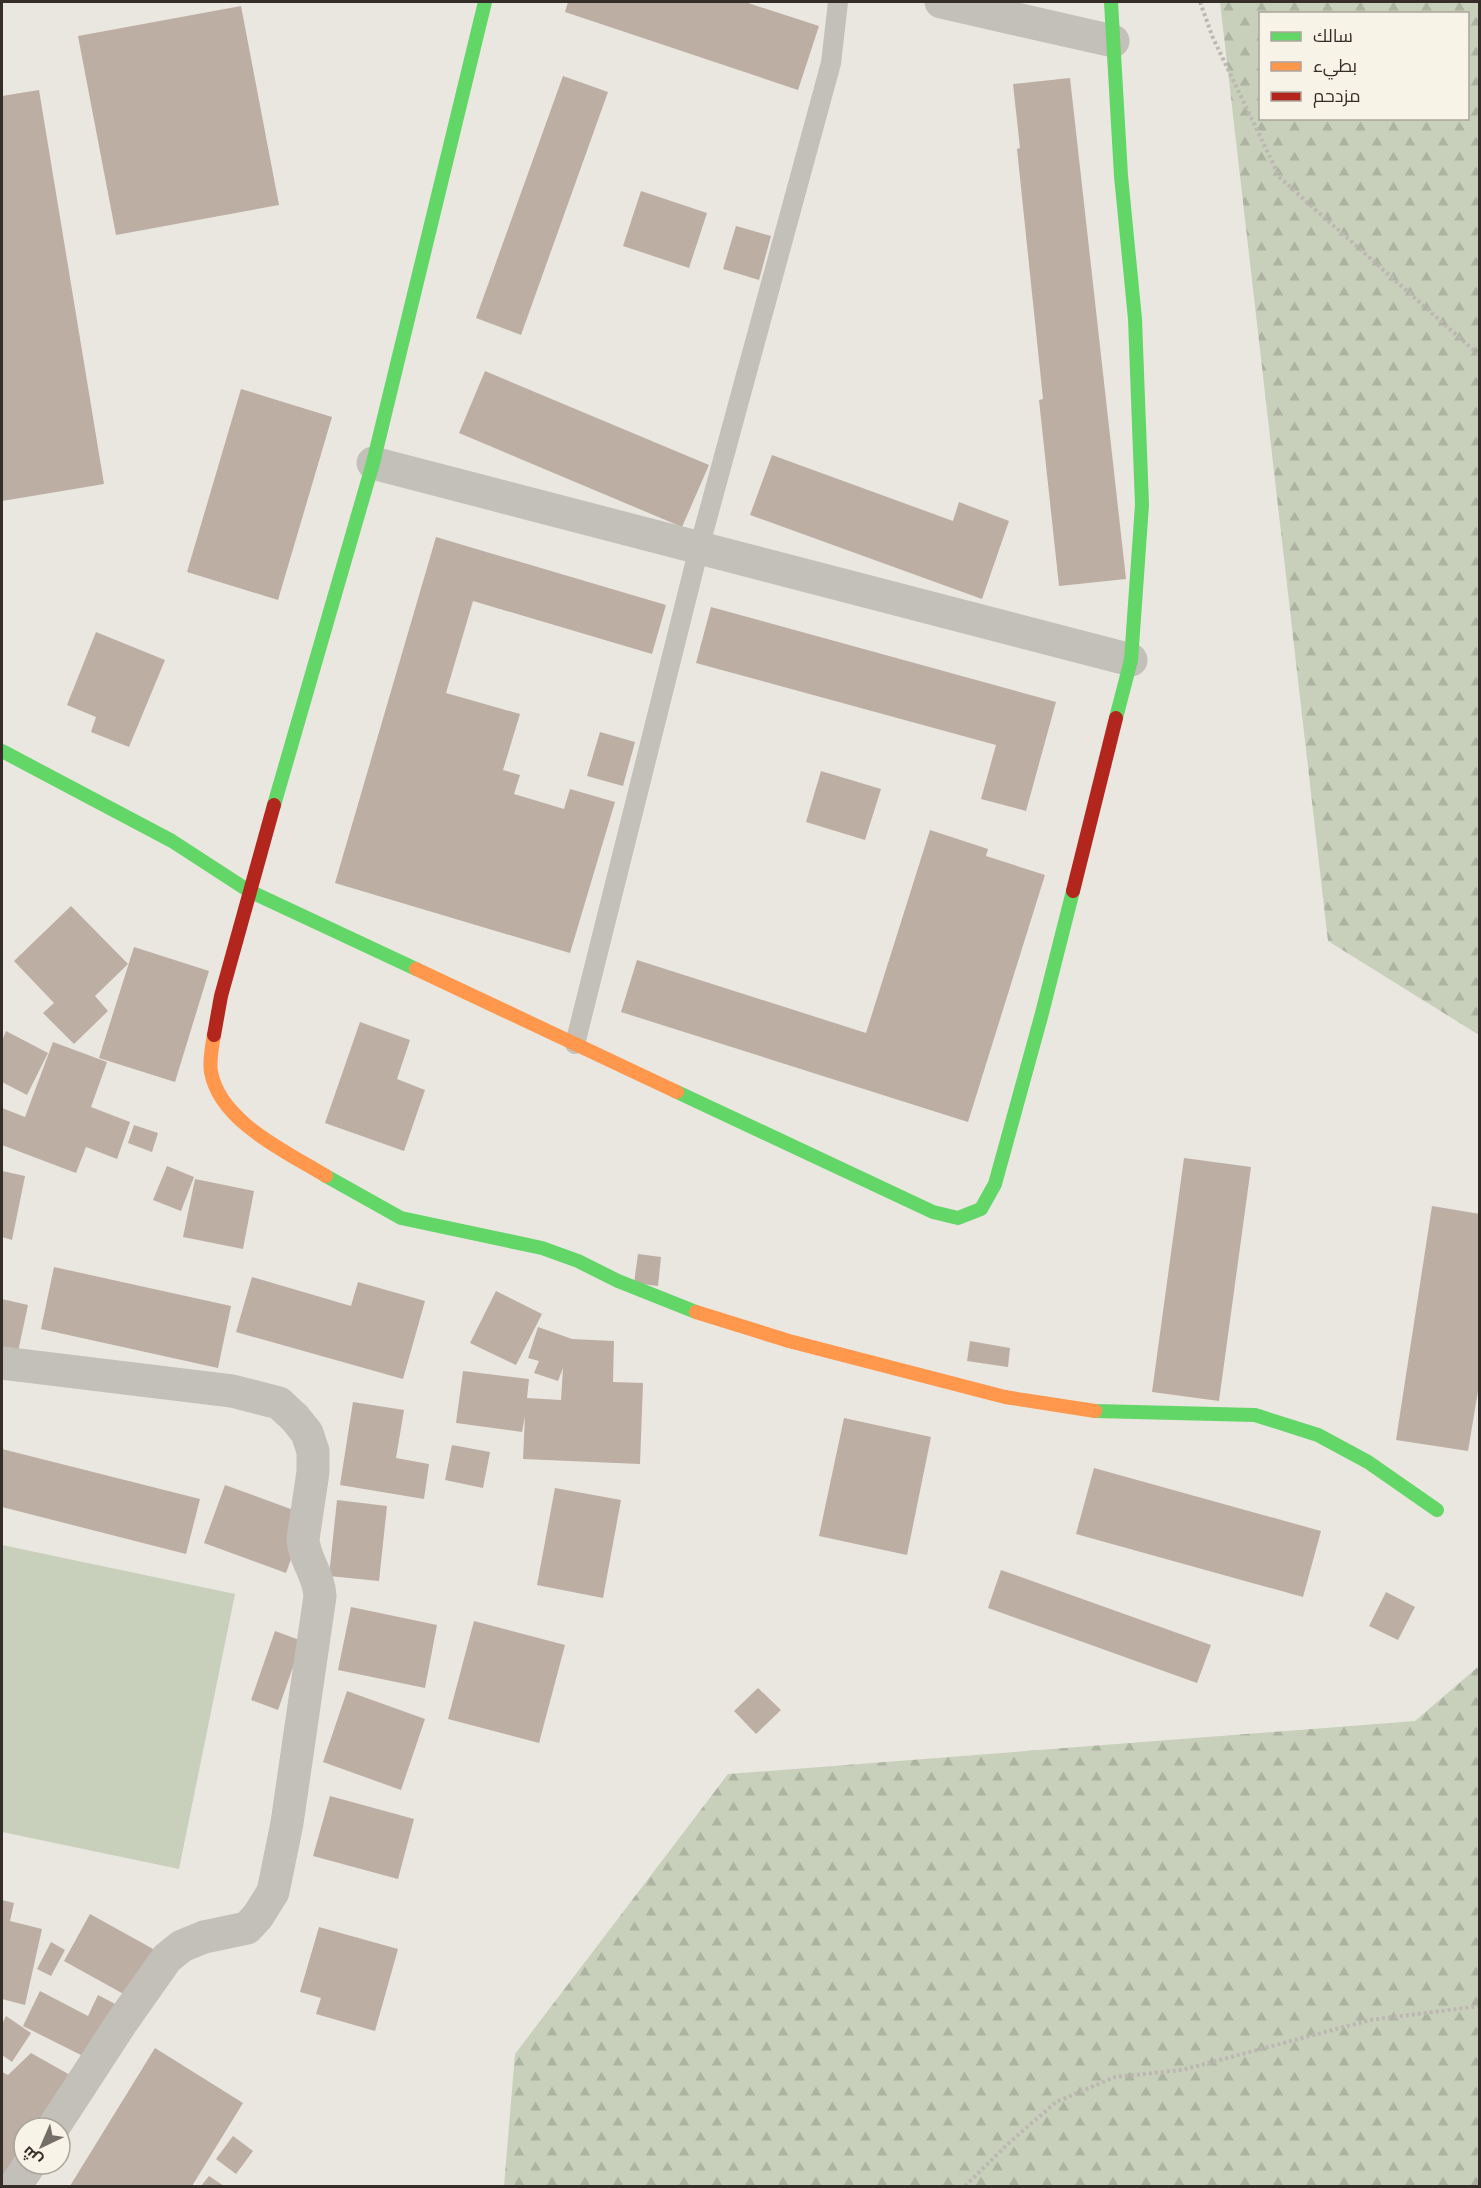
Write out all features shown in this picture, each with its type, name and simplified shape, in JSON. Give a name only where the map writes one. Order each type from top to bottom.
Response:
[{"type":"street","points":[[485,2],[373,464],[249,891],[221,996],[211,1052],[211,1072],[219,1096],[236,1117],[263,1137],[342,1186],[400,1218],[542,1248],[692,1311],[789,1341],[1005,1398],[1097,1411],[1256,1414],[1318,1435],[1368,1462],[1437,1510]]},
{"type":"street","points":[[941,2],[1113,41]]},
{"type":"street","points":[[2,751],[172,841],[249,891],[933,1212],[958,1218],[981,1209],[995,1184],[1041,1017],[1131,660],[1138,580],[1141,494],[1135,319],[1120,176],[1111,2]]},
{"type":"street","points":[[373,464],[1131,660]]},
{"type":"street","points":[[2,1363],[232,1391],[279,1403],[296,1418],[307,1433],[314,1451],[303,1548],[318,1580],[320,1596],[287,1823],[273,1892],[258,1916],[247,1928],[204,1937],[182,1946],[167,1958],[61,2116]]},
{"type":"lane","points":[[575,1044],[699,548],[831,63],[838,2]]},
{"type":"path","points":[[1200,2],[1213,38],[1280,177],[1479,356]]},
{"type":"path","points":[[964,2187],[1010,2142],[1056,2102],[1115,2077],[1182,2070],[1370,2020],[1479,2006]]},
{"type":"green space","points":[[1220,2],[1479,2],[1479,1035],[1328,941]]},
{"type":"green space","points":[[2,1545],[235,1594],[179,1869],[2,1832]]},
{"type":"green space","points":[[1479,1666],[1479,2186],[504,2186],[515,2054],[728,1774],[1415,1721]]},
{"type":"building","points":[[568,2],[745,2],[819,26],[798,90],[565,12]]},
{"type":"building","points":[[241,6],[279,205],[116,235],[78,36]]},
{"type":"building","points":[[563,76],[608,92],[521,335],[476,318]]},
{"type":"building","points":[[1070,78],[1126,579],[1059,586],[1039,400],[1043,399],[1017,149],[1020,148],[1013,84]]},
{"type":"building","points":[[39,90],[104,484],[2,501],[2,96]]},
{"type":"building","points":[[641,191],[707,213],[689,268],[623,246]]},
{"type":"building","points":[[736,226],[771,236],[759,280],[723,269]]},
{"type":"building","points":[[485,371],[709,465],[682,527],[459,433]]},
{"type":"building","points":[[241,389],[332,417],[278,600],[187,572]]},
{"type":"building","points":[[772,455],[953,521],[959,502],[1009,521],[982,599],[750,515]]},
{"type":"building","points":[[436,537],[666,605],[652,654],[473,601],[446,693],[520,714],[503,770],[520,775],[514,794],[564,809],[570,789],[615,802],[570,953],[335,883]]},
{"type":"building","points":[[711,607],[1056,702],[1026,811],[981,799],[996,745],[696,663]]},
{"type":"building","points":[[96,632],[165,660],[129,747],[91,732],[96,717],[67,705]]},
{"type":"building","points":[[600,732],[635,742],[623,786],[587,776]]},
{"type":"building","points":[[821,771],[881,789],[865,840],[806,822]]},
{"type":"building","points":[[930,830],[988,849],[986,856],[1045,875],[968,1122],[621,1012],[637,960],[866,1033]]},
{"type":"building","points":[[71,906],[128,964],[95,996],[108,1011],[74,1044],[43,1013],[54,1003],[14,961]]},
{"type":"building","points":[[134,947],[209,971],[175,1082],[99,1058]]},
{"type":"building","points":[[360,1022],[410,1040],[397,1079],[425,1090],[404,1151],[325,1123]]},
{"type":"building","points":[[6,1031],[48,1053],[27,1095],[2,1082],[2,1041]]},
{"type":"building","points":[[53,1042],[107,1062],[91,1107],[130,1122],[117,1159],[86,1147],[76,1173],[2,1145],[2,1108],[25,1117]]},
{"type":"building","points":[[134,1125],[158,1133],[152,1152],[128,1143]]},
{"type":"building","points":[[1184,1158],[1251,1167],[1219,1401],[1152,1392]]},
{"type":"building","points":[[167,1166],[194,1177],[181,1211],[153,1200]]},
{"type":"building","points":[[2,1171],[25,1176],[12,1240],[2,1237]]},
{"type":"building","points":[[195,1179],[254,1191],[243,1249],[183,1237]]},
{"type":"building","points":[[1432,1206],[1480,1214],[1480,1379],[1468,1451],[1396,1440]]},
{"type":"building","points":[[638,1254],[661,1257],[658,1286],[634,1283]]},
{"type":"building","points":[[54,1267],[231,1306],[218,1368],[41,1329]]},
{"type":"building","points":[[252,1277],[351,1306],[358,1282],[425,1301],[403,1379],[236,1332]]},
{"type":"building","points":[[496,1291],[542,1314],[516,1365],[470,1343]]},
{"type":"building","points":[[2,1299],[28,1305],[16,1361],[2,1358]]},
{"type":"building","points":[[538,1327],[572,1339],[614,1341],[613,1382],[643,1383],[640,1464],[523,1459],[525,1416],[522,1432],[456,1423],[463,1371],[529,1379],[527,1398],[561,1400],[563,1368],[558,1381],[534,1373],[539,1361],[528,1358]]},
{"type":"building","points":[[970,1341],[1010,1348],[1008,1367],[967,1361]]},
{"type":"building","points":[[353,1402],[404,1410],[396,1458],[429,1464],[424,1499],[340,1485]]},
{"type":"building","points":[[844,1418],[931,1437],[907,1555],[819,1536]]},
{"type":"building","points":[[452,1445],[490,1452],[483,1488],[445,1480]]},
{"type":"building","points":[[2,1449],[200,1499],[186,1554],[2,1507]]},
{"type":"building","points":[[1094,1468],[1321,1531],[1303,1597],[1076,1534]]},
{"type":"building","points":[[225,1485],[307,1515],[286,1573],[204,1543]]},
{"type":"building","points":[[555,1488],[621,1500],[603,1598],[537,1585]]},
{"type":"building","points":[[337,1500],[387,1506],[379,1581],[329,1576]]},
{"type":"building","points":[[1001,1570],[1211,1645],[1197,1683],[988,1608]]},
{"type":"building","points":[[1386,1592],[1415,1607],[1398,1640],[1369,1626]]},
{"type":"building","points":[[351,1607],[437,1625],[425,1688],[338,1670]]},
{"type":"building","points":[[474,1621],[565,1645],[539,1743],[448,1719]]},
{"type":"building","points":[[275,1631],[302,1641],[278,1710],[251,1700]]},
{"type":"building","points":[[758,1688],[781,1710],[756,1734],[734,1711]]},
{"type":"building","points":[[347,1691],[425,1719],[401,1790],[323,1762]]},
{"type":"building","points":[[330,1796],[414,1819],[398,1879],[313,1856]]},
{"type":"building","points":[[2,1900],[14,1903],[10,1921],[42,1929],[25,2005],[2,1999]]},
{"type":"building","points":[[90,1914],[155,1950],[129,1997],[64,1961]]},
{"type":"building","points":[[319,1927],[398,1949],[375,2031],[316,2014],[321,1998],[300,1992]]},
{"type":"building","points":[[51,1942],[65,1950],[51,1976],[37,1969]]},
{"type":"building","points":[[40,1991],[88,2016],[98,1995],[121,2007],[93,2061],[23,2026]]},
{"type":"building","points":[[6,2016],[31,2033],[12,2062],[2,2055],[2,2024]]},
{"type":"building","points":[[155,2048],[243,2103],[192,2186],[70,2186]]},
{"type":"building","points":[[31,2053],[79,2080],[60,2116],[12,2116],[12,2162],[4,2176],[2,2186],[2,2072],[8,2075]]},
{"type":"building","points":[[233,2136],[253,2151],[236,2174],[216,2159]]},
{"type":"building","points":[[209,2176],[224,2186],[201,2186]]},
{"type":"traffic: fast","points":[[274,805],[373,463],[485,2]]},
{"type":"traffic: fast","points":[[1111,2],[1121,176],[1135,319],[1142,505],[1131,660],[1116,718]]},
{"type":"traffic: fast","points":[[2,751],[172,841],[249,891],[416,969]]},
{"type":"traffic: fast","points":[[677,1092],[933,1212],[958,1218],[981,1209],[995,1184],[1073,891]]},
{"type":"traffic: fast","points":[[326,1176],[401,1218],[542,1248],[578,1261],[618,1281],[696,1312]]},
{"type":"traffic: fast","points":[[1095,1411],[1255,1415],[1318,1435],[1368,1462],[1437,1510]]},
{"type":"traffic: slow","points":[[416,969],[677,1092]]},
{"type":"traffic: slow","points":[[214,1035],[211,1072],[217,1090],[227,1106],[257,1134],[326,1176]]},
{"type":"traffic: slow","points":[[696,1312],[789,1341],[1005,1397],[1095,1411]]},
{"type":"traffic: jam","points":[[1073,891],[1116,718]]},
{"type":"traffic: jam","points":[[214,1035],[221,996],[274,805]]}]
